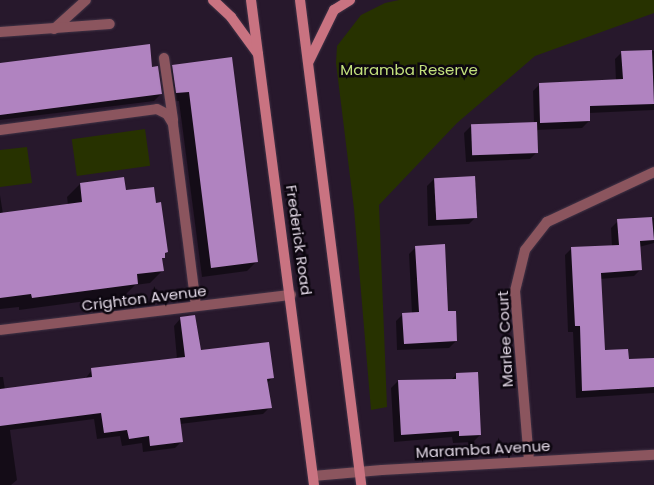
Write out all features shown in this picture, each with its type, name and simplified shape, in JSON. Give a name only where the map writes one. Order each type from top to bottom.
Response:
[{"type":"main road","points":[[213,0],[232,17],[259,55]]},
{"type":"main road","name":"Frederick Road","points":[[251,0],[314,481]]},
{"type":"main road","name":"Frederick Road","points":[[300,0],[361,485]]},
{"type":"main road","points":[[309,61],[334,10],[350,0]]},
{"type":"street","points":[[54,29],[86,0]]},
{"type":"street","points":[[0,32],[110,24]]},
{"type":"street","points":[[164,58],[196,306]]},
{"type":"street","points":[[0,130],[157,109],[166,114],[173,124]]},
{"type":"street","name":"Marlee Court","points":[[529,461],[515,291],[524,250],[546,222],[654,172]]},
{"type":"street","name":"Crighton Avenue","points":[[0,330],[291,295]]},
{"type":"street","name":"Maramba Avenue","points":[[314,481],[359,471],[654,455]]},
{"type":"green space","name":"Maramba Reserve","points":[[399,0],[654,0],[654,13],[535,56],[457,123],[379,205],[387,407],[371,410],[354,209],[336,63],[337,46],[361,15],[385,3]]},
{"type":"green space","points":[[145,129],[150,166],[77,176],[72,139]]},
{"type":"green space","points":[[27,147],[32,183],[0,187],[0,150]]},
{"type":"building","points":[[150,44],[152,67],[158,66],[162,94],[0,115],[0,63]]},
{"type":"building","points":[[652,50],[654,104],[590,106],[590,121],[540,123],[539,83],[623,79],[621,51]]},
{"type":"building","points":[[232,57],[258,262],[211,268],[189,92],[176,93],[172,65]]},
{"type":"building","points":[[537,122],[538,153],[472,155],[471,124]]},
{"type":"building","points":[[475,176],[477,218],[436,220],[434,178]]},
{"type":"building","points":[[124,177],[126,190],[154,187],[156,203],[161,202],[168,252],[165,253],[165,258],[162,258],[164,271],[137,274],[138,284],[32,298],[31,294],[0,298],[0,213],[82,202],[80,183]]},
{"type":"building","points":[[652,217],[654,240],[640,241],[642,270],[601,273],[605,350],[628,349],[629,359],[654,358],[654,387],[582,391],[580,326],[575,326],[571,247],[619,245],[617,219]]},
{"type":"building","points":[[445,244],[448,311],[456,311],[457,341],[404,344],[402,313],[419,312],[415,246]]},
{"type":"building","points":[[195,315],[201,350],[269,342],[274,378],[267,379],[272,408],[180,418],[183,442],[150,446],[149,436],[129,439],[127,430],[104,433],[101,413],[0,426],[0,389],[92,377],[91,368],[185,357],[180,317]]},
{"type":"building","points":[[478,372],[481,435],[459,436],[459,431],[401,435],[398,380],[456,379],[456,373]]}]
